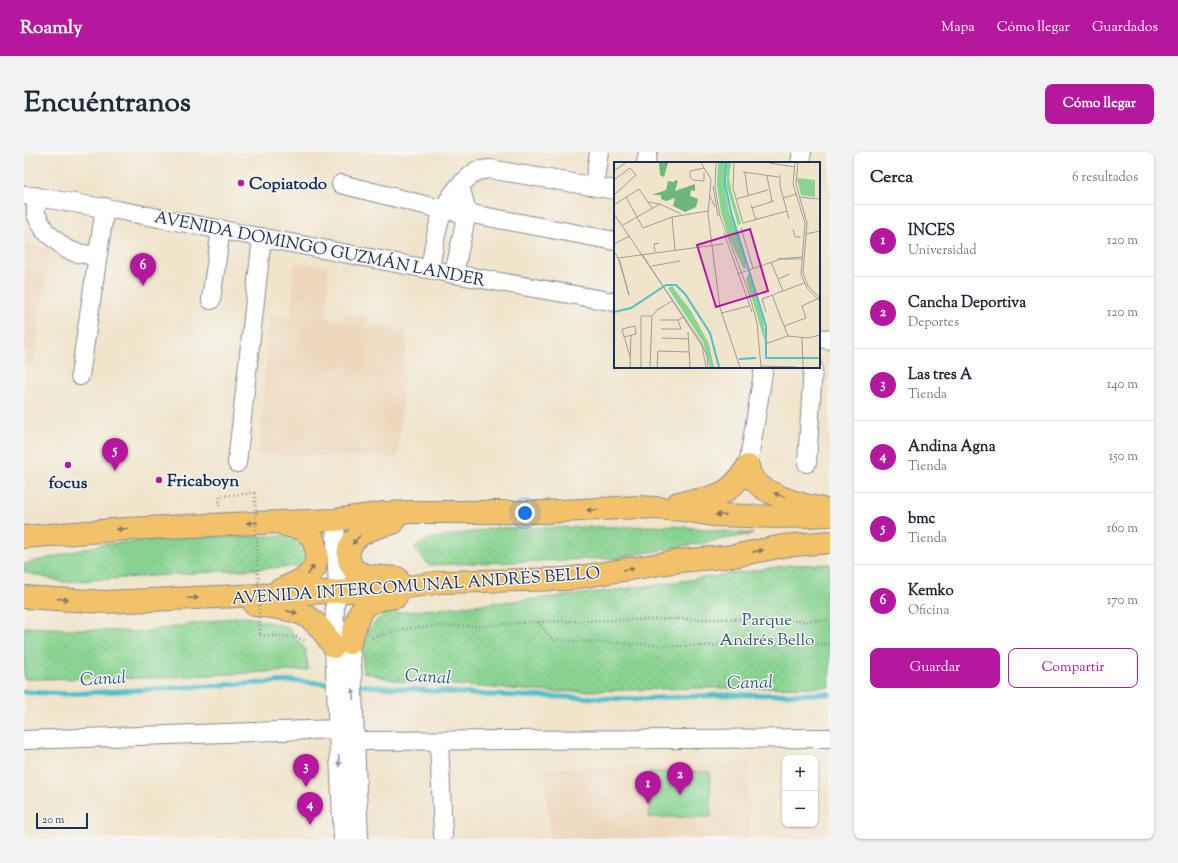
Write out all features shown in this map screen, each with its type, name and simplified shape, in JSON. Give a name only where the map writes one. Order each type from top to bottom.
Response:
[{"type":"main road","points":[[664,508],[676,503],[720,495],[732,486],[748,466]]},
{"type":"main road","points":[[748,466],[752,479],[764,489],[802,504],[830,511]]},
{"type":"main road","points":[[24,537],[126,529],[335,520],[384,513],[543,512],[638,507],[746,516],[780,517],[830,515]]},
{"type":"main road","points":[[442,582],[369,576],[355,571],[349,560],[349,550],[356,538],[365,531],[397,522],[446,513]]},
{"type":"main road","points":[[266,595],[304,579],[315,568],[317,553],[313,538],[303,530],[274,522]]},
{"type":"main road","name":"AVENIDA INTERCOMUNAL ANDRÉS BELLO","points":[[24,597],[104,602],[394,589],[442,582],[566,579],[680,560],[733,556],[783,546],[830,542]]},
{"type":"main road","points":[[228,597],[238,604],[276,608],[301,614],[312,620],[343,656],[360,612],[369,604],[384,598],[430,591],[442,582]]},
{"type":"street","points":[[594,186],[599,152]]},
{"type":"street","points":[[646,162],[648,152]]},
{"type":"street","points":[[800,162],[802,152]]},
{"type":"street","points":[[430,269],[437,229],[451,194],[476,171],[489,169],[614,190]]},
{"type":"street","points":[[341,184],[444,210],[614,241]]},
{"type":"street","points":[[454,274],[467,213],[460,185]]},
{"type":"street","points":[[30,196],[36,214],[45,231],[66,249],[77,253],[97,256]]},
{"type":"street","name":"AVENIDA DOMINGO GUZMÁN LANDER","points":[[30,196],[221,229],[454,274],[614,302]]},
{"type":"street","points":[[80,376],[105,208]]},
{"type":"street","points":[[211,300],[221,229]]},
{"type":"street","points":[[237,463],[262,237]]},
{"type":"street","points":[[820,338],[830,340]]},
{"type":"street","points":[[748,466],[764,368]]},
{"type":"street","points":[[808,463],[813,368]]},
{"type":"street","points":[[335,520],[338,592],[345,605],[343,656],[343,839]]},
{"type":"street","points":[[24,740],[343,724]]},
{"type":"street","points":[[343,724],[356,741],[360,839]]},
{"type":"street","points":[[356,741],[830,738]]},
{"type":"street","points":[[439,741],[443,835]]},
{"type":"path","points":[[219,524],[220,496],[255,493],[260,635],[296,637],[310,643]]},
{"type":"path","points":[[343,656],[404,629],[439,626],[482,626],[538,622],[678,619],[830,620]]},
{"type":"path","points":[[538,622],[553,640],[679,646],[830,644]]},
{"type":"shaded area","points":[[24,244],[50,247],[34,365],[24,364]]},
{"type":"shaded area","points":[[294,263],[328,266],[327,319],[345,321],[345,313],[367,316],[367,326],[407,330],[398,458],[259,455],[270,314],[292,318]]},
{"type":"shaded area","points":[[748,763],[749,839],[550,839],[544,769]]},
{"type":"green space","points":[[674,526],[753,534],[616,558],[429,565],[414,548],[429,539],[496,528]]},
{"type":"green space","points":[[288,536],[308,550],[301,566],[63,582],[24,572],[24,564],[104,544],[188,537]]},
{"type":"green space","name":"Parque Andrés Bello","points":[[830,564],[830,687],[697,688],[552,692],[397,681],[363,672],[363,649],[369,629],[383,614],[574,595],[791,565]]},
{"type":"green space","points":[[243,616],[288,627],[306,651],[308,670],[151,678],[24,679],[24,627],[141,632]]},
{"type":"green space","points":[[649,772],[710,772],[711,817],[649,817]]},
{"type":"waterway","name":"Canal","points":[[24,692],[68,694],[293,681],[333,684]]},
{"type":"waterway","name":"Canal","points":[[356,685],[487,695],[637,699],[721,695],[830,694]]},
{"type":"place","name":"Copiatodo","points":[[241,183]]},
{"type":"place","name":"Kemko","points":[[143,286]]},
{"type":"place","name":"focus","points":[[68,465]]},
{"type":"place","name":"bmc","points":[[115,471]]},
{"type":"place","name":"Fricaboyn","points":[[159,480]]},
{"type":"place","name":"Las tres A","points":[[306,787]]},
{"type":"place","name":"Cancha Deportiva","points":[[680,795]]},
{"type":"place","name":"INCES","points":[[648,804]]},
{"type":"place","name":"Andina Agna","points":[[310,825]]}]
